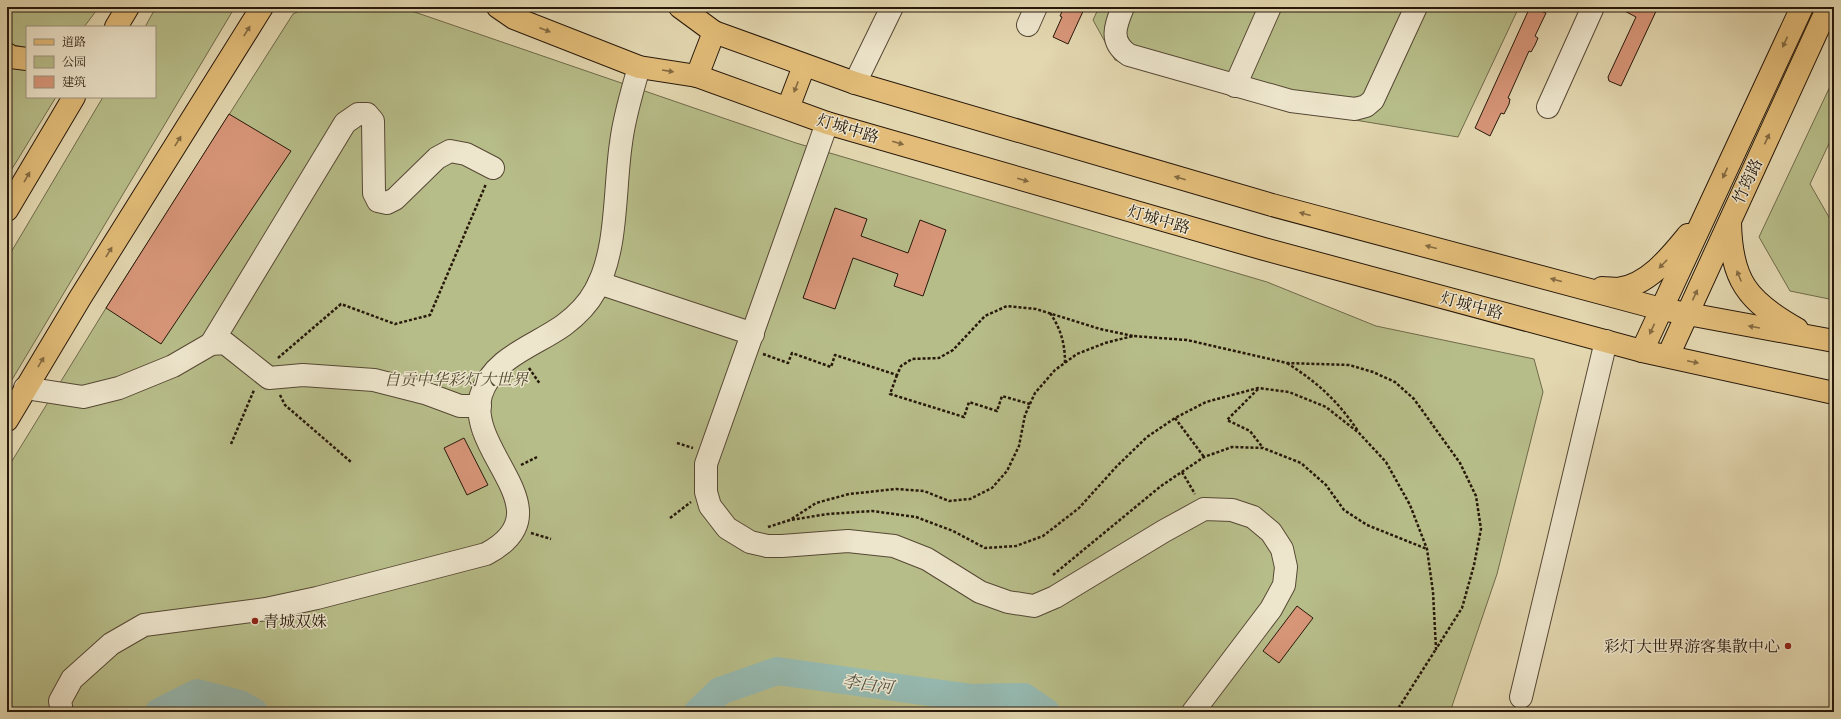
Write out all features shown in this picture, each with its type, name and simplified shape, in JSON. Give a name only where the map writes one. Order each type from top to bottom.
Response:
[{"type":"main road","points":[[7,420],[25,388],[262,7]]},
{"type":"main road","name":"灯城中路","points":[[482,7],[506,12],[639,67],[697,76],[827,123],[1264,249],[1642,351],[1834,393]]},
{"type":"main road","points":[[680,7],[714,32],[804,66],[855,83],[1272,205],[1661,309],[1834,341]]},
{"type":"main road","name":"竹筠路","points":[[1642,351],[1802,7]]},
{"type":"main road","name":"竹筠路","points":[[1668,356],[1828,7]]},
{"type":"main road","points":[[697,76],[714,32]]},
{"type":"main road","points":[[7,54],[11,57],[26,59]]},
{"type":"main road","points":[[788,108],[804,66]]},
{"type":"main road","points":[[7,210],[73,98]]},
{"type":"main road","points":[[1577,286],[1618,289],[1638,282],[1657,270],[1676,250],[1706,213]]},
{"type":"main road","points":[[1730,218],[1730,247],[1742,284],[1772,315],[1810,336]]},
{"type":"street","points":[[855,83],[892,7]]},
{"type":"street","points":[[1123,7],[1116,26],[1115,39],[1120,50],[1136,58],[1291,101],[1355,109],[1366,106],[1373,100],[1416,7]]},
{"type":"street","points":[[1235,86],[1270,7]]},
{"type":"street","points":[[1548,107],[1593,7]]},
{"type":"street","points":[[62,712],[60,700],[72,679],[111,644],[144,625],[266,609],[317,598],[486,554],[507,541],[516,528],[518,515],[517,500],[481,424],[480,406],[486,384],[494,372],[505,361],[565,324],[587,303],[600,282],[606,267],[610,247],[621,143],[627,111],[639,67]]},
{"type":"street","points":[[211,344],[345,123],[358,114],[367,114],[373,121],[374,192],[378,201],[387,204],[395,199],[437,158],[450,151],[466,154],[493,168]]},
{"type":"street","points":[[827,123],[708,459],[705,476],[706,492],[710,506],[717,518],[726,528],[750,542],[767,546],[848,541],[894,546],[928,559],[980,592],[1008,602],[1034,606],[1055,597],[1164,531],[1204,509],[1232,510],[1252,517],[1270,532],[1282,549],[1286,567],[1284,585],[1271,609],[1193,712]]},
{"type":"street","points":[[600,282],[750,342]]},
{"type":"street","points":[[1521,697],[1606,341]]},
{"type":"street","points":[[25,388],[83,396],[119,388],[173,366],[211,344],[225,343],[265,375],[303,375],[374,380],[425,393],[460,406],[480,406]]},
{"type":"path","points":[[231,444],[265,375],[341,304],[395,324],[430,315],[493,168]]},
{"type":"path","points":[[1030,404],[1002,396],[997,411],[969,402],[964,417],[890,394],[901,366],[912,359],[939,358],[953,350],[985,316],[1006,306],[1036,309],[1100,329],[1133,336],[1188,340],[1287,363],[1349,366],[1373,372],[1395,382],[1414,399],[1460,463],[1476,496],[1481,529],[1462,608],[1397,710],[1409,712]]},
{"type":"path","points":[[1050,313],[1059,326],[1065,350],[1064,364]]},
{"type":"path","points":[[790,520],[816,503],[849,494],[896,489],[924,491],[949,501],[970,499],[992,488],[1007,471],[1019,446],[1025,415],[1030,404],[1040,388],[1055,370],[1077,354],[1105,343],[1133,336]]},
{"type":"path","points":[[750,342],[788,363],[792,353],[831,367],[835,355],[897,375]]},
{"type":"path","points":[[1287,363],[1314,381],[1342,408],[1360,433],[1386,462],[1410,505],[1426,549],[1433,592],[1436,649]]},
{"type":"path","points":[[265,375],[286,405],[351,462]]},
{"type":"path","points":[[750,542],[768,527],[790,520],[828,514],[872,511],[916,517],[953,531],[985,548],[1016,546],[1043,536],[1079,508],[1117,466],[1147,438],[1175,418],[1206,402],[1258,388],[1289,392],[1326,407],[1360,433]]},
{"type":"path","points":[[1258,388],[1226,420],[1250,431],[1263,448]]},
{"type":"path","points":[[1175,418],[1204,457]]},
{"type":"path","points":[[1182,472],[1204,509]]},
{"type":"path","points":[[670,518],[706,492]]},
{"type":"path","points":[[516,528],[551,539]]},
{"type":"green space","points":[[7,7],[99,7],[85,26],[26,26],[26,48],[14,45],[7,39]]},
{"type":"green space","points":[[156,7],[235,7],[7,388],[7,259],[102,98],[156,98],[156,26],[146,26]]},
{"type":"green space","name":"自贡中华彩灯大世界","points":[[307,7],[400,7],[796,143],[1267,282],[1376,326],[1534,359],[1543,392],[1497,574],[1450,712],[7,712],[7,469],[106,308],[293,14]]},
{"type":"green space","points":[[1099,7],[1519,7],[1458,137],[1282,108],[1115,60],[1093,20]]},
{"type":"green space","points":[[7,66],[26,70],[26,98],[55,98],[7,177]]},
{"type":"green space","points":[[1834,78],[1834,133],[1810,184],[1834,226],[1834,300],[1790,291],[1759,237]]},
{"type":"building","points":[[1064,7],[1085,7],[1068,44],[1053,37],[1062,17],[1060,16]]},
{"type":"building","points":[[1530,7],[1546,13],[1535,36],[1538,38],[1535,45],[1531,52],[1529,51],[1508,98],[1510,99],[1509,104],[1504,114],[1501,113],[1490,136],[1475,128]]},
{"type":"building","points":[[1617,7],[1658,7],[1621,86],[1609,81],[1608,77],[1636,17]]},
{"type":"building","points":[[229,114],[291,151],[161,344],[106,308]]},
{"type":"building","points":[[835,208],[867,219],[861,236],[908,253],[920,220],[946,230],[923,296],[894,286],[898,274],[853,258],[835,309],[803,298]]},
{"type":"building","points":[[464,438],[488,485],[467,495],[444,448]]},
{"type":"building","points":[[1297,606],[1313,618],[1279,663],[1263,651]]},
{"type":"waterway","name":"李白河","points":[[698,712],[720,691],[777,671],[972,698],[1024,697],[1046,712]]},
{"type":"waterway","name":"李白河","points":[[159,712],[197,693],[240,704],[254,712]]},
{"type":"place","name":"青城双姝","points":[[255,621]]},
{"type":"place","name":"彩灯大世界游客集散中心","points":[[1788,646]]}]
